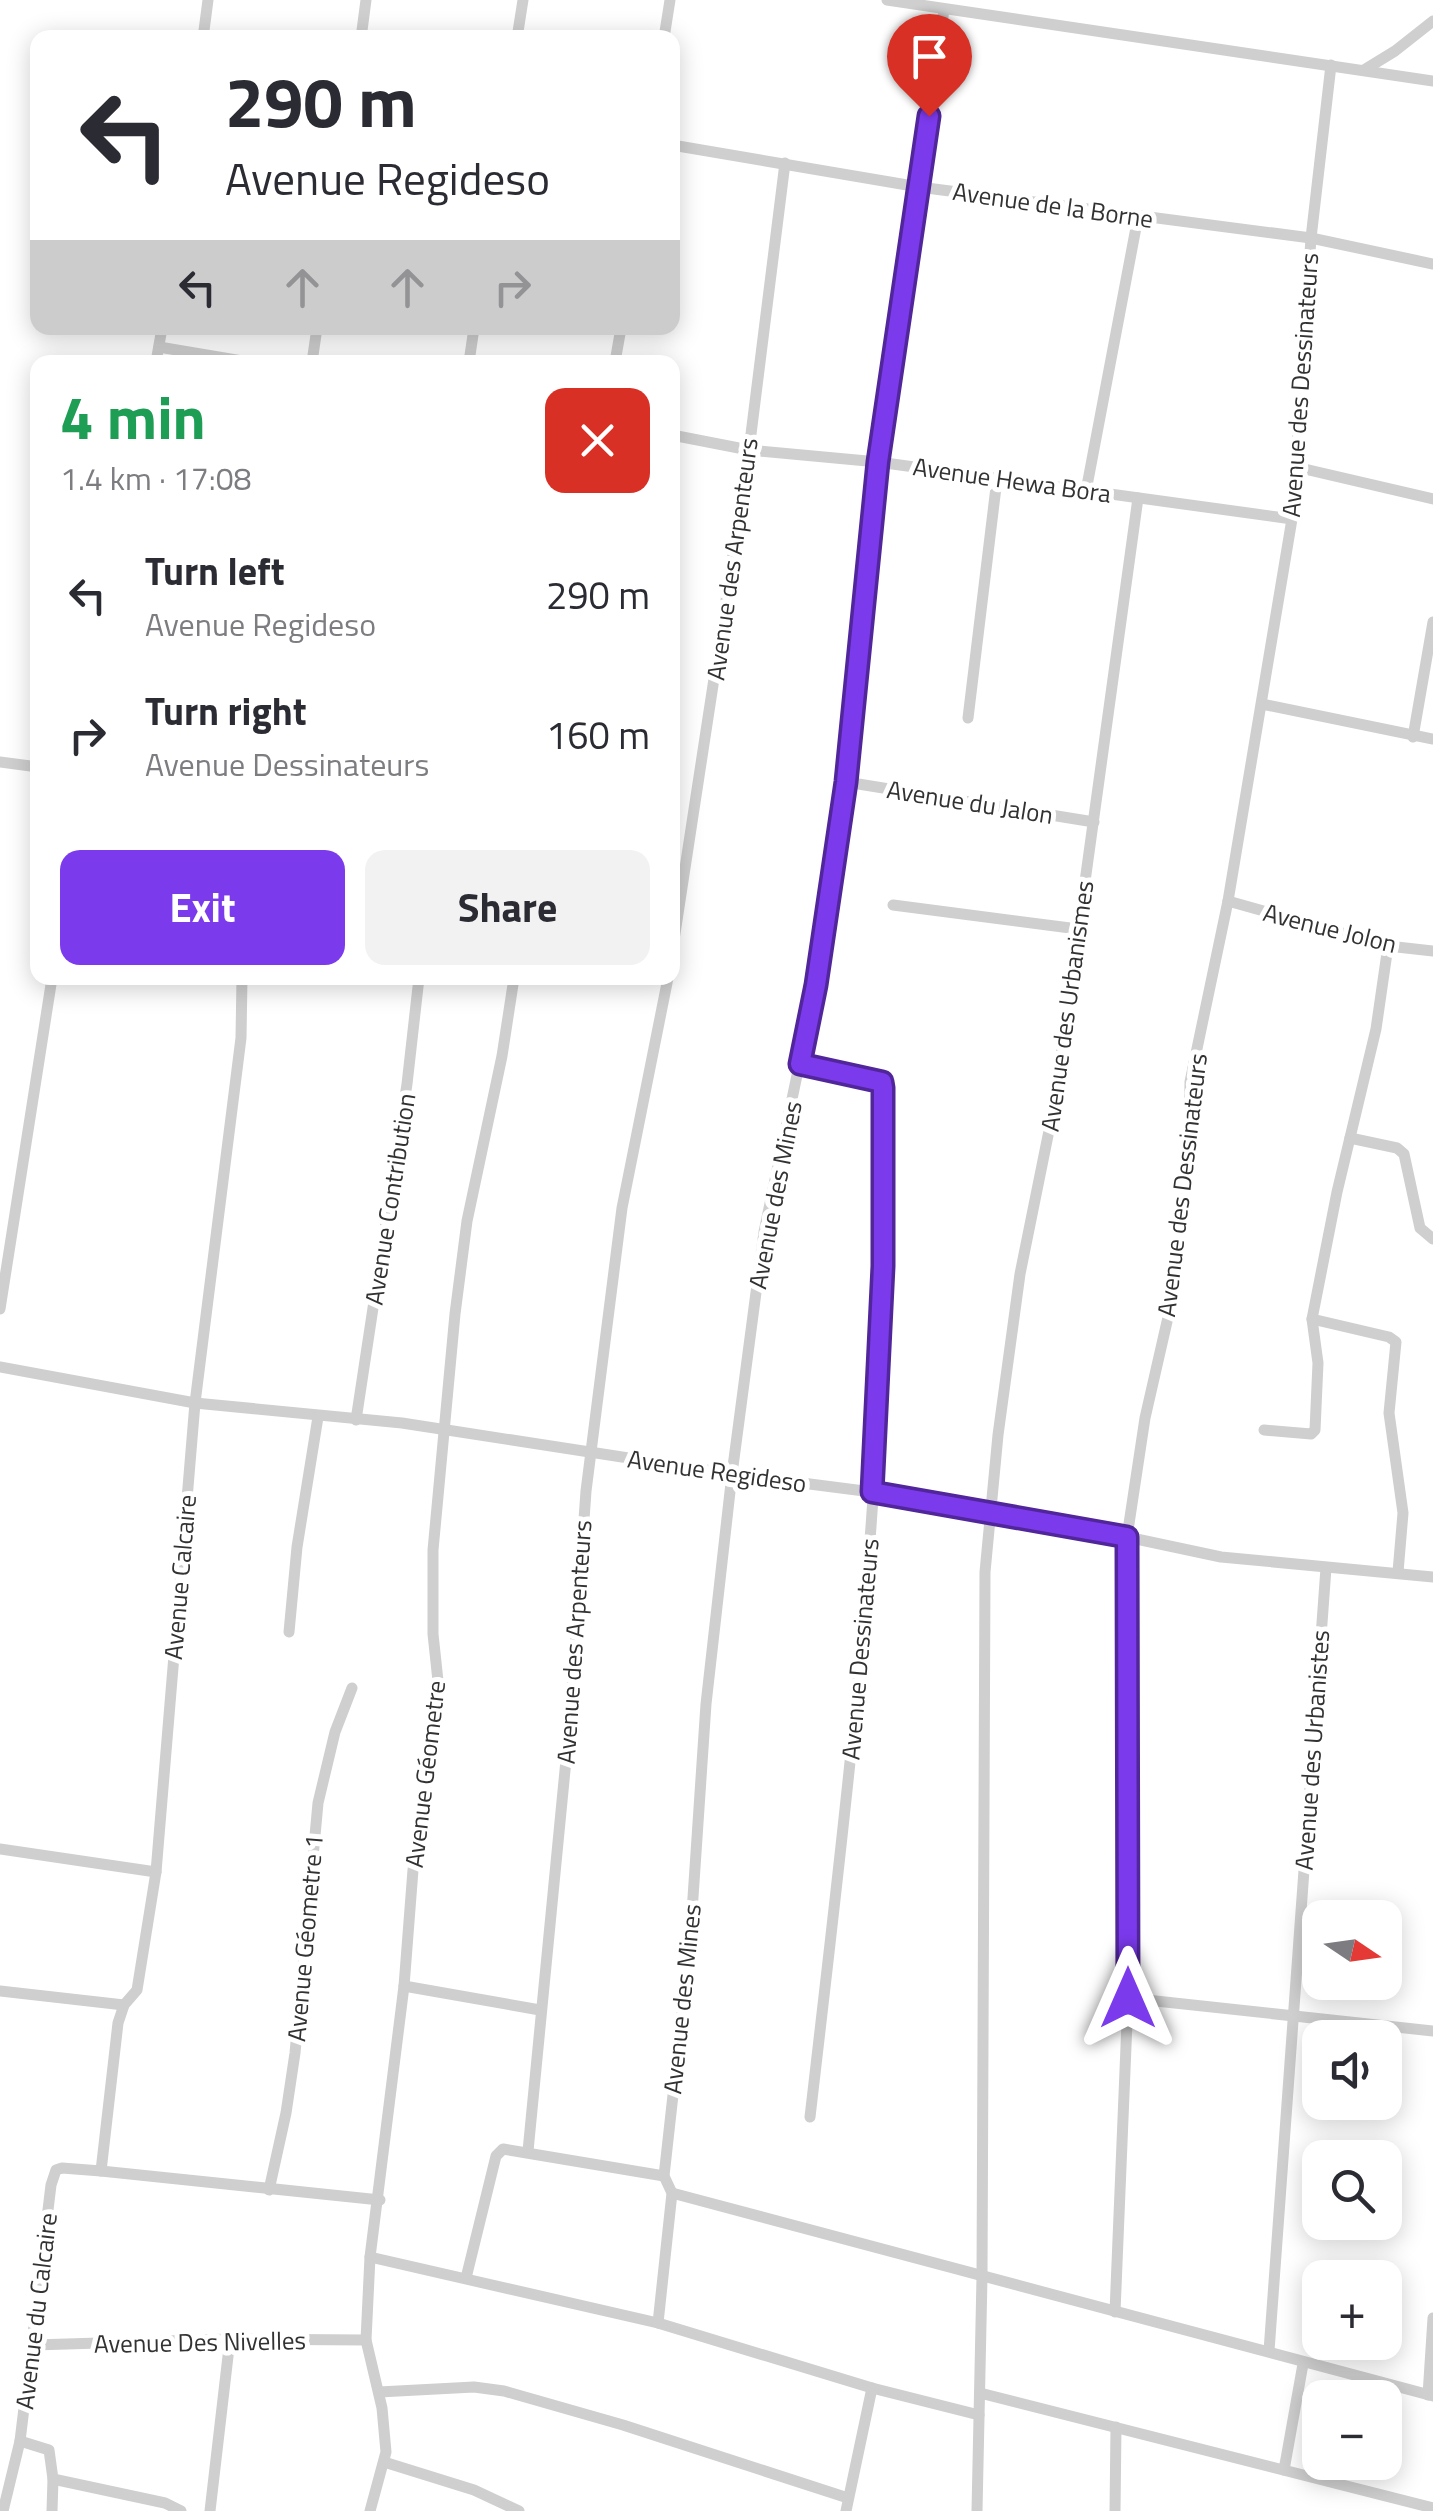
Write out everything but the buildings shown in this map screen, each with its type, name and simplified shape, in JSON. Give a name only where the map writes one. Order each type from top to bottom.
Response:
[{"type":"street","points":[[204,30],[208,0]]},
{"type":"street","points":[[362,30],[366,0]]},
{"type":"street","points":[[518,30],[523,0]]},
{"type":"street","points":[[665,30],[670,0]]},
{"type":"street","points":[[887,0],[1430,77]]},
{"type":"street","name":"Avenue des Mines","points":[[664,2176],[690,1942],[706,1704],[732,1474],[764,1232],[816,985],[846,782],[878,462],[944,10]]},
{"type":"street","points":[[1364,70],[1433,21]]},
{"type":"street","name":"Avenue des Dessinateurs","points":[[1115,2312],[1128,1998],[1127,1537],[1145,1418],[1174,1291],[1188,1163],[1190,1082],[1228,901],[1292,519],[1311,238],[1330,64]]},
{"type":"street","name":"Avenue de la Borne","points":[[680,146],[918,187],[1311,238],[1433,264]]},
{"type":"street","name":"Avenue des Arpenteurs","points":[[680,901],[749,450],[785,164]]},
{"type":"street","points":[[1086,491],[1138,217]]},
{"type":"street","points":[[157,355],[161,335]]},
{"type":"street","points":[[159,347],[206,355]]},
{"type":"street","name":"Avenue Hewa Bora","points":[[680,437],[749,450],[878,462],[1292,519]]},
{"type":"street","points":[[1296,467],[1433,500]]},
{"type":"street","points":[[968,718],[997,478]]},
{"type":"street","name":"Avenue des Urbanismes","points":[[990,1513],[1020,1274],[1054,1106],[1138,498]]},
{"type":"street","points":[[1413,737],[1433,622]]},
{"type":"street","points":[[1262,704],[1433,739]]},
{"type":"street","points":[[0,762],[30,765]]},
{"type":"street","name":"Avenue du Jalon","points":[[846,782],[1094,822]]},
{"type":"street","name":"Avenue Jolon","points":[[1228,901],[1388,946],[1433,951]]},
{"type":"street","points":[[894,905],[1078,929]]},
{"type":"street","points":[[1264,1430],[1311,1434],[1316,1430],[1318,1363],[1312,1319],[1379,1016],[1388,946]]},
{"type":"street","points":[[0,1308],[51,985]]},
{"type":"street","name":"Avenue Calcaire","points":[[102,2171],[118,2022],[124,2005],[137,1990],[156,1872],[196,1403],[241,1038],[242,985]]},
{"type":"street","name":"Avenue Contribution","points":[[356,1420],[418,985]]},
{"type":"street","name":"Avenue Géometre","points":[[370,2511],[384,2462],[384,2423],[366,2340],[370,2257],[404,1986],[413,1870],[428,1791],[436,1711],[438,1673],[432,1571],[455,1314],[467,1221],[513,985]]},
{"type":"street","name":"Avenue des Arpenteurs","points":[[528,2151],[591,1454],[622,1208],[667,985]]},
{"type":"street","name":"Avenue Dessinateurs","points":[[800,1064],[870,1078],[882,1082],[883,1088],[883,1266],[872,1492],[851,1764],[810,2116]]},
{"type":"street","points":[[1350,1138],[1397,1148],[1404,1154],[1420,1228],[1433,1239]]},
{"type":"street","points":[[1312,1319],[1389,1336],[1396,1342],[1389,1413],[1403,1512],[1398,1572]]},
{"type":"street","name":"Avenue Regideso","points":[[0,1367],[196,1403],[446,1429],[591,1454],[872,1492],[1127,1537],[1195,1553],[1433,1577]]},
{"type":"street","points":[[289,1632],[297,1547],[318,1418]]},
{"type":"street","points":[[977,2511],[985,1610],[990,1513]]},
{"type":"street","name":"Avenue des Urbanistes","points":[[1269,2351],[1326,1568]]},
{"type":"street","name":"Avenue Géometre 1","points":[[268,2190],[295,2054],[318,1803],[352,1688]]},
{"type":"street","points":[[0,1849],[156,1872]]},
{"type":"street","points":[[404,1986],[540,2010]]},
{"type":"street","points":[[0,1991],[124,2005]]},
{"type":"street","points":[[1128,1998],[1433,2031]]},
{"type":"street","points":[[466,2278],[496,2156],[506,2149],[664,2176],[672,2193],[658,2323]]},
{"type":"street","name":"Avenue du Calcaire","points":[[2,2511],[20,2441],[51,2185],[56,2170],[62,2168],[102,2171]]},
{"type":"street","points":[[102,2171],[380,2200]]},
{"type":"street","points":[[672,2193],[1431,2396],[1433,2318]]},
{"type":"street","points":[[370,2257],[658,2323],[872,2388],[978,2415]]},
{"type":"street","points":[[210,2511],[230,2339]]},
{"type":"street","name":"Avenue Des Nivelles","points":[[34,2345],[230,2339],[366,2340]]},
{"type":"street","points":[[1284,2470],[1304,2364]]},
{"type":"street","points":[[379,2392],[474,2387],[504,2391],[623,2424],[846,2504],[872,2388]]},
{"type":"street","points":[[980,2393],[1433,2508]]},
{"type":"street","points":[[1114,2511],[1116,2427]]},
{"type":"street","points":[[20,2441],[49,2450],[52,2511]]},
{"type":"street","points":[[384,2462],[474,2490],[519,2511]]},
{"type":"street","points":[[53,2479],[165,2503],[182,2511]]},
{"type":"route","points":[[929,116],[878,462],[846,782],[816,985],[800,1064],[882,1082],[883,1266],[872,1492],[1127,1537],[1128,1998]]}]
